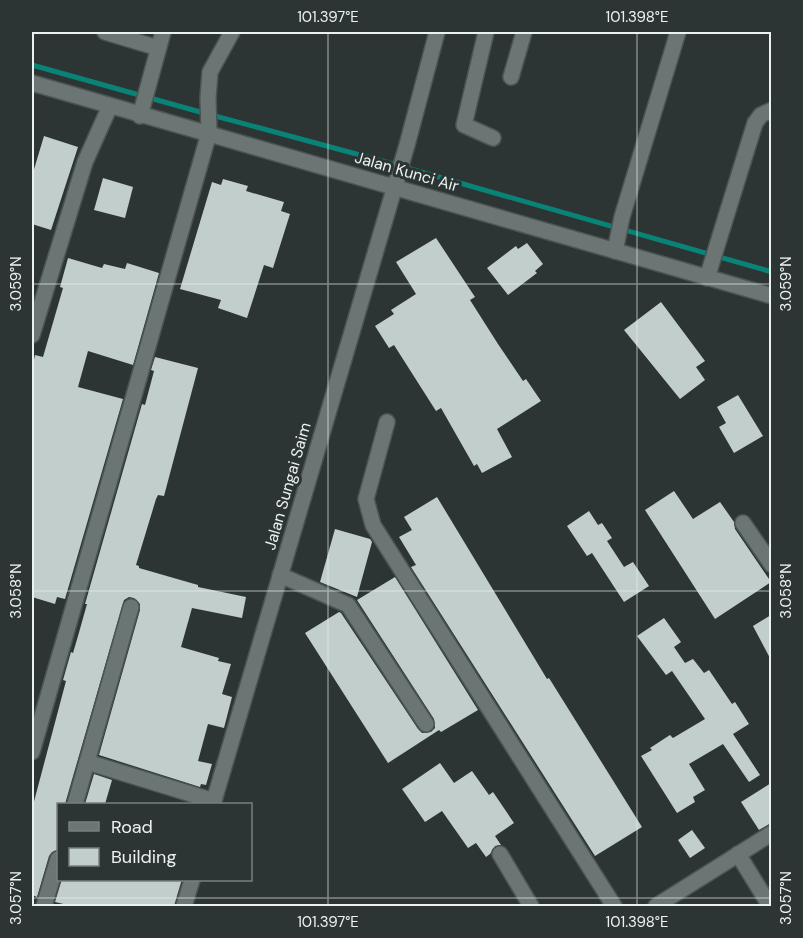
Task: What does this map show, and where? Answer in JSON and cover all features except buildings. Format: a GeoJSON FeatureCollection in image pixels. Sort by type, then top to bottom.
{"type":"FeatureCollection","features":[{"type":"Feature","properties":{"kind":"street"},"geometry":{"type":"LineString","coordinates":[[105,32],[158,48]]}},
{"type":"Feature","properties":{"kind":"street"},"geometry":{"type":"LineString","coordinates":[[142,109],[163,32]]}},
{"type":"Feature","properties":{"kind":"street"},"geometry":{"type":"LineString","coordinates":[[32,752],[208,127],[210,72],[232,32]]}},
{"type":"Feature","properties":{"kind":"street","name":"Jalan Sungai Saim"},"geometry":{"type":"LineString","coordinates":[[214,803],[407,145],[437,32]]}},
{"type":"Feature","properties":{"kind":"street"},"geometry":{"type":"LineString","coordinates":[[486,32],[464,125],[493,138]]}},
{"type":"Feature","properties":{"kind":"street"},"geometry":{"type":"LineString","coordinates":[[511,77],[525,32]]}},
{"type":"Feature","properties":{"kind":"street"},"geometry":{"type":"LineString","coordinates":[[616,244],[621,220],[678,32]]}},
{"type":"Feature","properties":{"kind":"street","name":"Jalan Kunci Air"},"geometry":{"type":"LineString","coordinates":[[32,83],[110,106],[142,109],[208,127],[616,244],[712,263],[771,296]]}},
{"type":"Feature","properties":{"kind":"street"},"geometry":{"type":"LineString","coordinates":[[32,335],[85,162],[110,106]]}},
{"type":"Feature","properties":{"kind":"street"},"geometry":{"type":"LineString","coordinates":[[712,263],[755,123],[760,115],[771,110]]}},
{"type":"Feature","properties":{"kind":"street"},"geometry":{"type":"LineString","coordinates":[[387,422],[366,499],[373,525],[614,906]]}},
{"type":"Feature","properties":{"kind":"street"},"geometry":{"type":"LineString","coordinates":[[743,523],[771,565]]}},
{"type":"Feature","properties":{"kind":"street"},"geometry":{"type":"LineString","coordinates":[[280,575],[348,605],[426,724]]}},
{"type":"Feature","properties":{"kind":"street"},"geometry":{"type":"LineString","coordinates":[[75,803],[131,607]]}},
{"type":"Feature","properties":{"kind":"street"},"geometry":{"type":"LineString","coordinates":[[87,762],[214,803]]}},
{"type":"Feature","properties":{"kind":"street"},"geometry":{"type":"LineString","coordinates":[[656,906],[771,833]]}},
{"type":"Feature","properties":{"kind":"street"},"geometry":{"type":"LineString","coordinates":[[500,854],[531,906]]}},
{"type":"Feature","properties":{"kind":"street"},"geometry":{"type":"LineString","coordinates":[[738,854],[770,906]]}},
{"type":"Feature","properties":{"kind":"street"},"geometry":{"type":"LineString","coordinates":[[44,906],[57,862]]}},
{"type":"Feature","properties":{"kind":"street"},"geometry":{"type":"LineString","coordinates":[[184,906],[191,881]]}},
{"type":"Feature","properties":{"kind":"waterway"},"geometry":{"type":"LineString","coordinates":[[32,65],[386,162],[772,272]]}}]}
